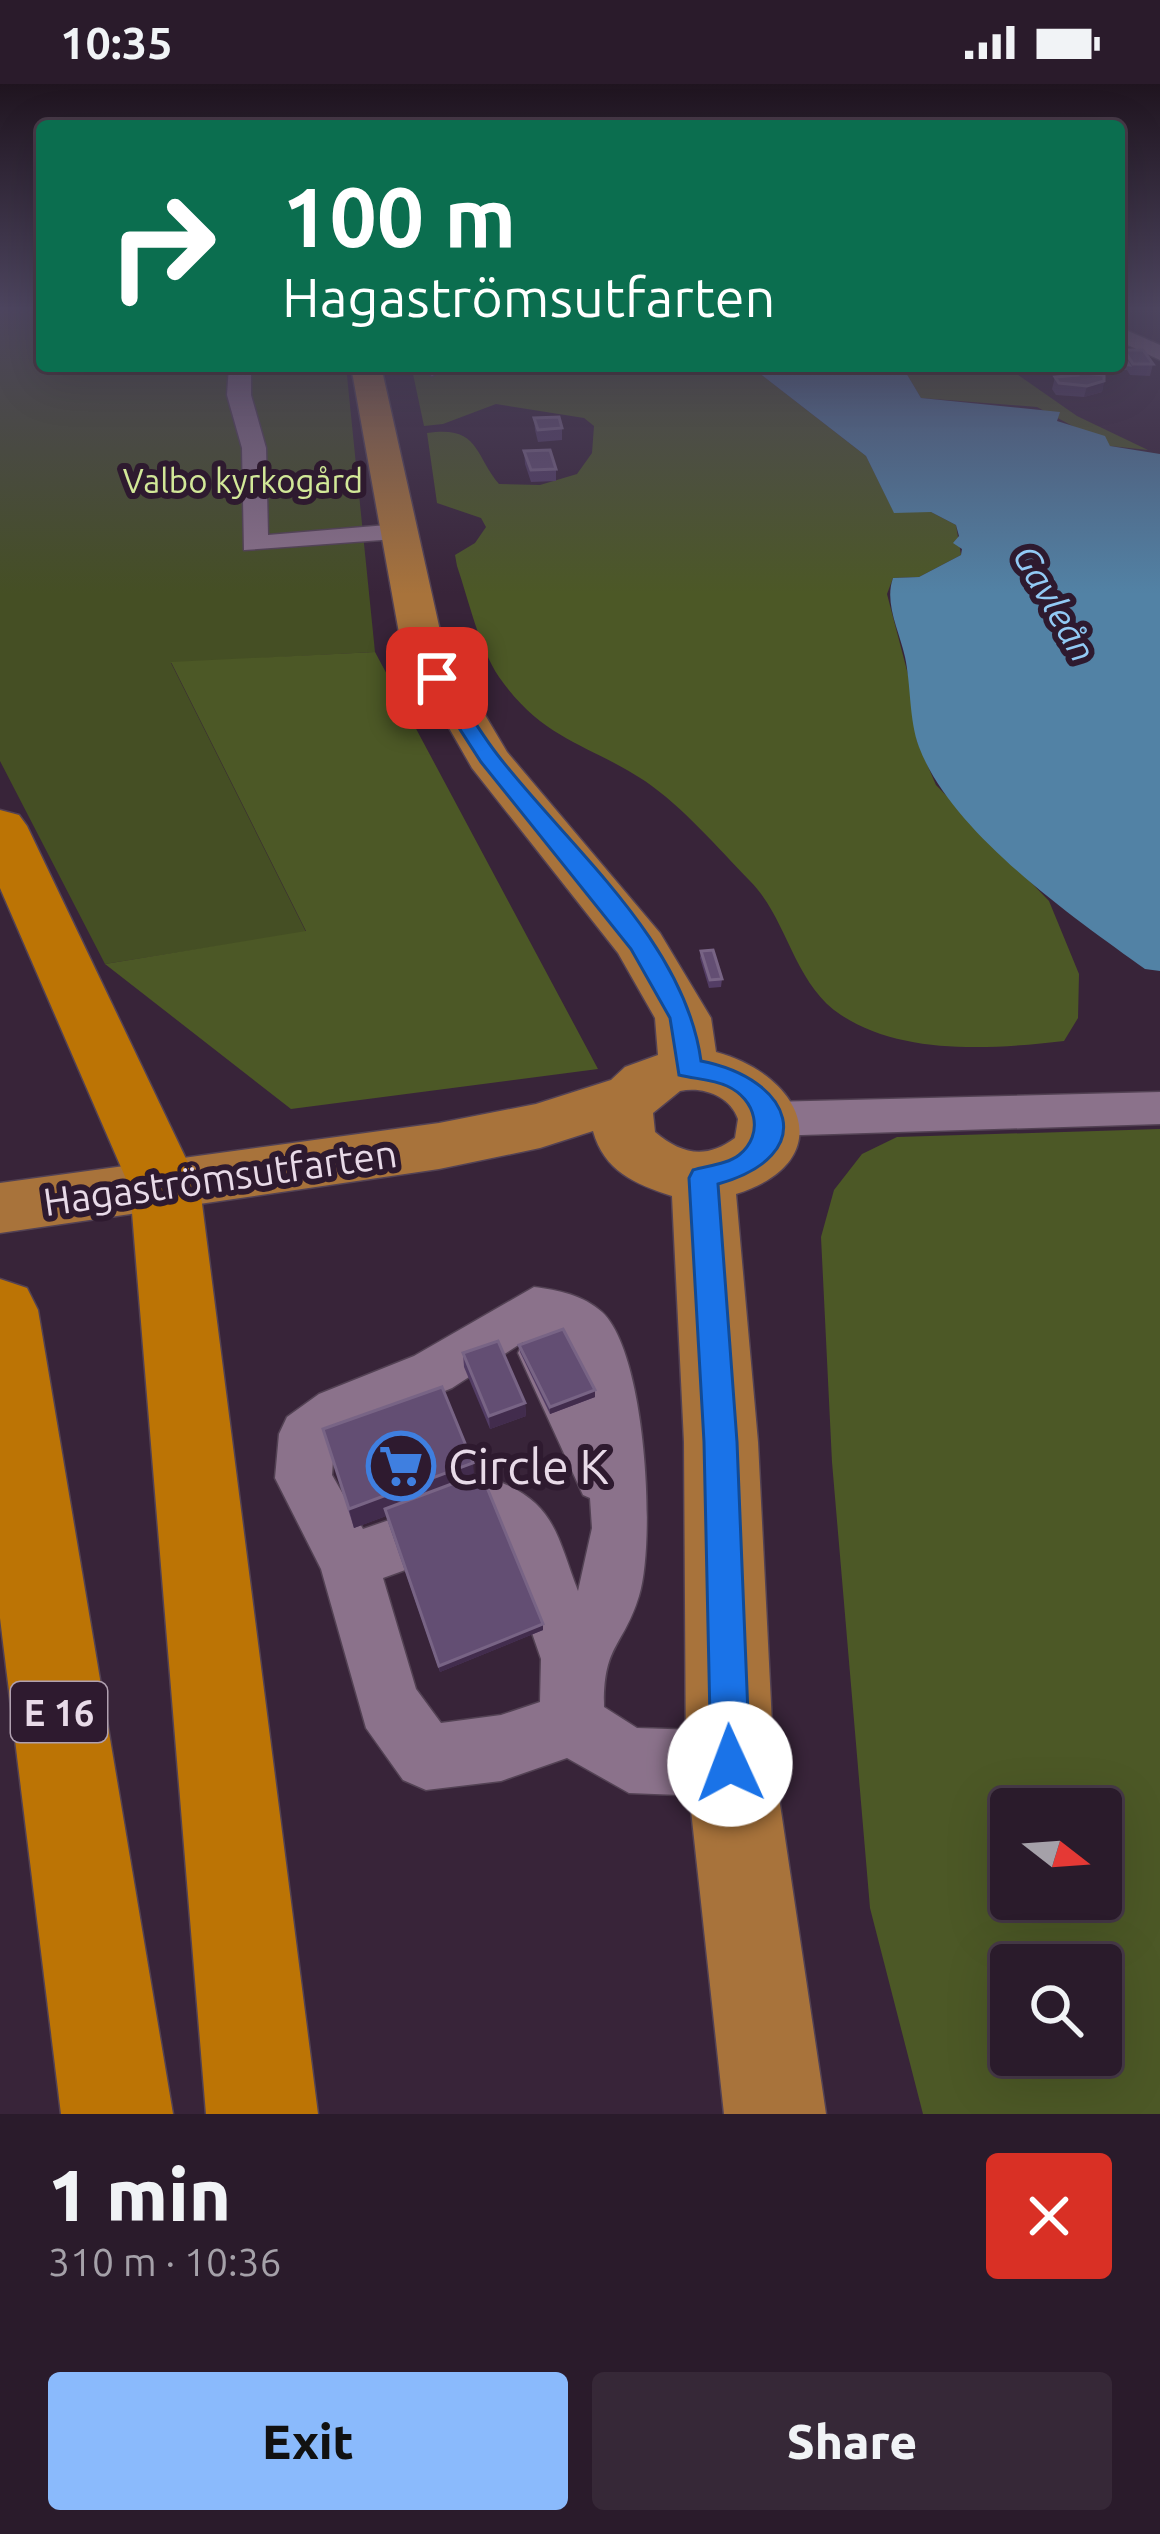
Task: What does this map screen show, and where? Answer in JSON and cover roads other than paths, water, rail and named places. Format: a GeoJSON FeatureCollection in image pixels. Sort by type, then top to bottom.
{"type":"FeatureCollection","features":[{"type":"Feature","properties":{"kind":"highway"},"geometry":{"type":"LineString","coordinates":[[0,826],[165,1187],[262,2114]]}},
{"type":"Feature","properties":{"kind":"highway","name":"E 16"},"geometry":{"type":"LineString","coordinates":[[0,1310],[117,2114]]}},
{"type":"Feature","properties":{"kind":"main road"},"geometry":{"type":"LineString","coordinates":[[374,404],[422,644],[437,678],[488,758],[641,945],[682,1018],[689,1068],[733,1077],[750,1088],[770,1119],[770,1136],[747,1165],[672,1168],[621,1128],[629,1096]]}},
{"type":"Feature","properties":{"kind":"main road","name":"Hagaströmsutfarten"},"geometry":{"type":"LineString","coordinates":[[25,1205],[439,1146],[540,1126],[629,1096],[645,1080],[689,1068]]}},
{"type":"Feature","properties":{"kind":"main road","name":"Hagaströmsutfarten"},"geometry":{"type":"LineString","coordinates":[[439,1146],[528,1146],[672,1168]]}},
{"type":"Feature","properties":{"kind":"main road"},"geometry":{"type":"LineString","coordinates":[[672,1168],[721,1442],[730,1764],[775,2114]]}},
{"type":"Feature","properties":{"kind":"street"},"geometry":{"type":"LineString","coordinates":[[241,404],[254,448],[254,544],[399,532]]}},
{"type":"Feature","properties":{"kind":"street"},"geometry":{"type":"LineString","coordinates":[[770,1119],[1160,1108]]}},
{"type":"Feature","properties":{"kind":"street"},"geometry":{"type":"LineString","coordinates":[[572,1660],[609,1595],[620,1528],[590,1441],[534,1335],[511,1326],[478,1340],[433,1372],[338,1412],[307,1434],[303,1478],[349,1562],[389,1705],[426,1757],[501,1748],[572,1724]]}},
{"type":"Feature","properties":{"kind":"street"},"geometry":{"type":"LineString","coordinates":[[349,1562],[500,1509],[524,1526],[572,1660],[572,1724]]}},
{"type":"Feature","properties":{"kind":"street"},"geometry":{"type":"LineString","coordinates":[[572,1724],[629,1760],[730,1764]]}},
{"type":"Feature","properties":{"kind":"water","name":"Gavleån"},"geometry":{"type":"Polygon","coordinates":[[[799,404],[978,404],[1060,412],[1057,421],[1105,436],[1110,446],[1160,454],[1160,971],[1145,969],[1017,870],[985,841],[935,779],[913,725],[891,587],[893,578],[919,577],[961,555],[962,549],[953,543],[959,536],[956,525],[931,512],[894,513],[866,456],[799,404]]]}},
{"type":"Feature","properties":{"kind":"place","name":"Circle K"},"geometry":{"type":"Point","coordinates":[401,1466]}},
{"type":"Feature","properties":{"kind":"park label","name":"Valbo kyrkogård"},"geometry":{"type":"Point","coordinates":[243,480]}}]}
